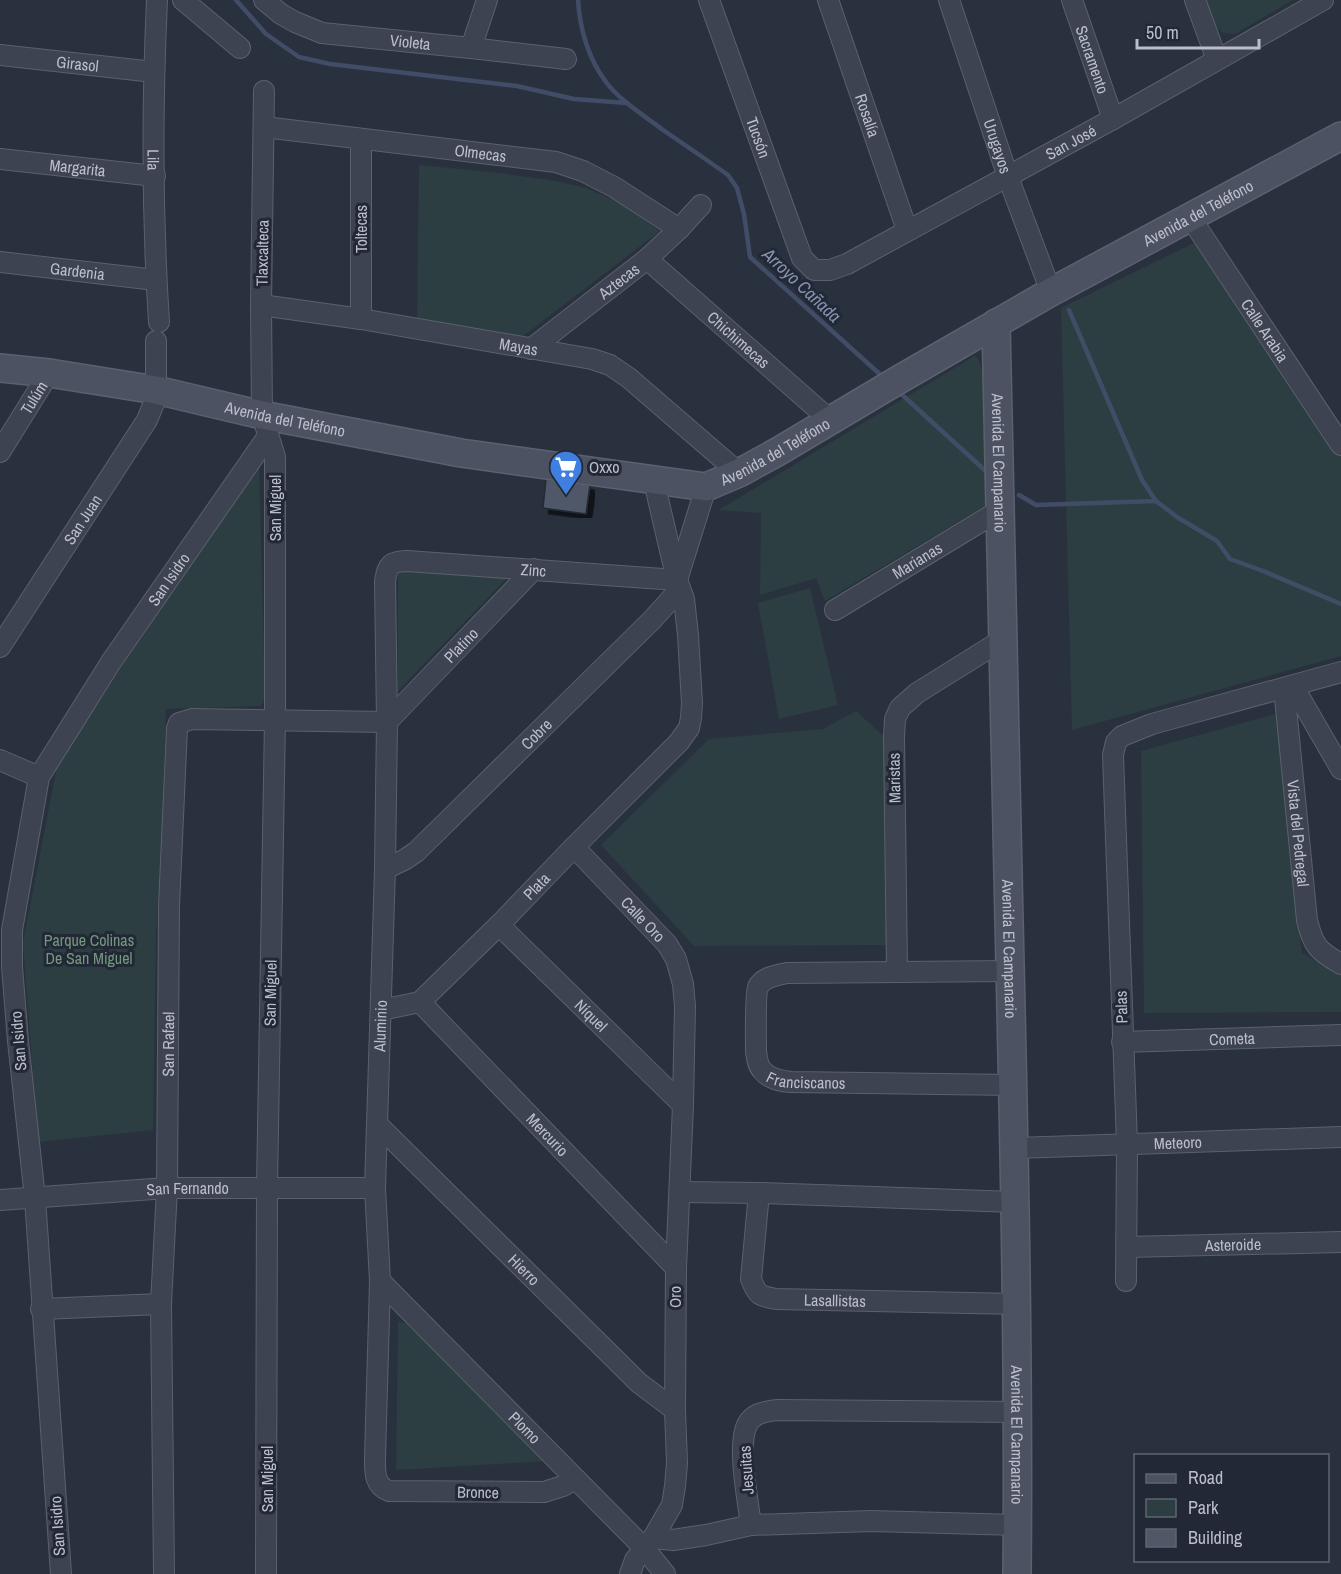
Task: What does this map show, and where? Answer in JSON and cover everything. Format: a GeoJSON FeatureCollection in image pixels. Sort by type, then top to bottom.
{"type":"FeatureCollection","features":[{"type":"Feature","properties":{"kind":"street","name":"Lila"},"geometry":{"type":"LineString","coordinates":[[156,390],[158,332],[154,72],[157,0]]}},
{"type":"Feature","properties":{"kind":"street"},"geometry":{"type":"LineString","coordinates":[[183,0],[240,48]]}},
{"type":"Feature","properties":{"kind":"street","name":"Violeta"},"geometry":{"type":"LineString","coordinates":[[264,0],[280,14],[322,33],[566,59]]}},
{"type":"Feature","properties":{"kind":"street"},"geometry":{"type":"LineString","coordinates":[[471,48],[487,0]]}},
{"type":"Feature","properties":{"kind":"street","name":"Tucsón"},"geometry":{"type":"LineString","coordinates":[[709,0],[795,242],[802,258],[814,270]]}},
{"type":"Feature","properties":{"kind":"street","name":"Rosalía"},"geometry":{"type":"LineString","coordinates":[[828,0],[908,230]]}},
{"type":"Feature","properties":{"kind":"street","name":"Urugayos"},"geometry":{"type":"LineString","coordinates":[[949,0],[1008,177],[1051,292]]}},
{"type":"Feature","properties":{"kind":"street","name":"Sacramento"},"geometry":{"type":"LineString","coordinates":[[1072,0],[1113,119]]}},
{"type":"Feature","properties":{"kind":"street"},"geometry":{"type":"LineString","coordinates":[[1195,0],[1217,60]]}},
{"type":"Feature","properties":{"kind":"street","name":"San José"},"geometry":{"type":"LineString","coordinates":[[814,270],[830,270],[847,264],[1113,119],[1323,0]]}},
{"type":"Feature","properties":{"kind":"street","name":"Girasol"},"geometry":{"type":"LineString","coordinates":[[0,55],[154,72]]}},
{"type":"Feature","properties":{"kind":"street","name":"Tlaxcalteca"},"geometry":{"type":"LineString","coordinates":[[264,91],[261,305],[265,425]]}},
{"type":"Feature","properties":{"kind":"street","name":"Olmecas"},"geometry":{"type":"LineString","coordinates":[[264,127],[556,162],[583,171],[615,187],[679,229]]}},
{"type":"Feature","properties":{"kind":"street","name":"Avenida del Teléfono"},"geometry":{"type":"LineString","coordinates":[[0,368],[50,373],[156,390],[265,425],[706,487],[739,473],[1051,292],[1341,136]]}},
{"type":"Feature","properties":{"kind":"street","name":"Toltecas"},"geometry":{"type":"LineString","coordinates":[[361,139],[361,318]]}},
{"type":"Feature","properties":{"kind":"street","name":"Margarita"},"geometry":{"type":"LineString","coordinates":[[0,159],[155,176]]}},
{"type":"Feature","properties":{"kind":"street","name":"Aztecas"},"geometry":{"type":"LineString","coordinates":[[531,349],[647,259],[701,205]]}},
{"type":"Feature","properties":{"kind":"street","name":"Calle Arabia"},"geometry":{"type":"LineString","coordinates":[[1190,218],[1341,445]]}},
{"type":"Feature","properties":{"kind":"street","name":"Chichimecas"},"geometry":{"type":"LineString","coordinates":[[647,259],[831,420]]}},
{"type":"Feature","properties":{"kind":"street","name":"Gardenia"},"geometry":{"type":"LineString","coordinates":[[0,262],[156,280]]}},
{"type":"Feature","properties":{"kind":"street","name":"Mayas"},"geometry":{"type":"LineString","coordinates":[[261,305],[361,318],[592,359],[610,365],[629,378],[739,473]]}},
{"type":"Feature","properties":{"kind":"street","name":"Avenida El Campanario"},"geometry":{"type":"LineString","coordinates":[[996,323],[1014,1085],[1018,1413],[1017,1574]]}},
{"type":"Feature","properties":{"kind":"street","name":"Tulúm"},"geometry":{"type":"LineString","coordinates":[[0,452],[50,373]]}},
{"type":"Feature","properties":{"kind":"street","name":"San Juan"},"geometry":{"type":"LineString","coordinates":[[0,647],[147,420],[154,403],[156,390]]}},
{"type":"Feature","properties":{"kind":"street","name":"San Miguel"},"geometry":{"type":"LineString","coordinates":[[265,425],[275,457],[275,720],[267,1187],[266,1574]]}},
{"type":"Feature","properties":{"kind":"street","name":"San Isidro"},"geometry":{"type":"LineString","coordinates":[[61,1574],[34,1198],[12,967],[12,930],[39,777],[265,425]]}},
{"type":"Feature","properties":{"kind":"street","name":"Cobre"},"geometry":{"type":"LineString","coordinates":[[654,479],[684,599],[688,635],[692,702],[689,728],[679,742]]}},
{"type":"Feature","properties":{"kind":"street","name":"Cobre"},"geometry":{"type":"LineString","coordinates":[[385,869],[416,852],[652,620],[679,584],[706,487]]}},
{"type":"Feature","properties":{"kind":"street","name":"Marianas"},"geometry":{"type":"LineString","coordinates":[[835,610],[1000,510]]}},
{"type":"Feature","properties":{"kind":"street","name":"Zinc"},"geometry":{"type":"LineString","coordinates":[[390,565],[407,561],[534,569],[679,584]]}},
{"type":"Feature","properties":{"kind":"street","name":"Aluminio"},"geometry":{"type":"LineString","coordinates":[[380,1487],[376,1476],[375,1458],[380,1281],[375,1188],[385,869],[387,722],[385,581],[387,568],[390,565]]}},
{"type":"Feature","properties":{"kind":"street","name":"Platino"},"geometry":{"type":"LineString","coordinates":[[387,722],[534,569]]}},
{"type":"Feature","properties":{"kind":"street","name":"Maristas"},"geometry":{"type":"LineString","coordinates":[[897,971],[895,719],[900,708],[917,693],[1002,640]]}},
{"type":"Feature","properties":{"kind":"street"},"geometry":{"type":"LineString","coordinates":[[1341,672],[1288,687],[1341,769]]}},
{"type":"Feature","properties":{"kind":"street","name":"Palas"},"geometry":{"type":"LineString","coordinates":[[1126,1281],[1127,1144],[1113,754],[1116,742],[1122,736],[1152,724],[1288,687]]}},
{"type":"Feature","properties":{"kind":"street","name":"Vista del Pedregal"},"geometry":{"type":"LineString","coordinates":[[1288,687],[1307,920],[1316,947],[1341,964]]}},
{"type":"Feature","properties":{"kind":"street","name":"San Rafael"},"geometry":{"type":"LineString","coordinates":[[164,1574],[161,1304],[167,1188],[169,906],[177,728],[179,723],[192,719],[387,722]]}},
{"type":"Feature","properties":{"kind":"street","name":"Plata"},"geometry":{"type":"LineString","coordinates":[[420,1002],[679,742]]}},
{"type":"Feature","properties":{"kind":"street"},"geometry":{"type":"LineString","coordinates":[[0,760],[39,777]]}},
{"type":"Feature","properties":{"kind":"street","name":"Calle Oro"},"geometry":{"type":"LineString","coordinates":[[574,847],[667,944],[676,959],[683,984],[685,1006]]}},
{"type":"Feature","properties":{"kind":"street","name":"Níquel"},"geometry":{"type":"LineString","coordinates":[[499,925],[683,1105]]}},
{"type":"Feature","properties":{"kind":"street","name":"Franciscanos"},"geometry":{"type":"LineString","coordinates":[[1010,971],[897,971],[776,975],[764,980],[758,987],[756,1054],[760,1068],[766,1074],[777,1080],[791,1082],[1014,1085]]}},
{"type":"Feature","properties":{"kind":"street"},"geometry":{"type":"LineString","coordinates":[[381,1010],[420,1002]]}},
{"type":"Feature","properties":{"kind":"street","name":"Mercurio"},"geometry":{"type":"LineString","coordinates":[[420,1002],[676,1268]]}},
{"type":"Feature","properties":{"kind":"street","name":"Oro"},"geometry":{"type":"LineString","coordinates":[[630,1574],[635,1560],[649,1543],[672,1505],[675,1486],[677,1463],[676,1268],[685,1006]]}},
{"type":"Feature","properties":{"kind":"street","name":"Cometa"},"geometry":{"type":"LineString","coordinates":[[1122,1042],[1341,1035]]}},
{"type":"Feature","properties":{"kind":"street","name":"Hierro"},"geometry":{"type":"LineString","coordinates":[[377,1124],[639,1383],[675,1410]]}},
{"type":"Feature","properties":{"kind":"street","name":"Meteoro"},"geometry":{"type":"LineString","coordinates":[[1014,1148],[1341,1137]]}},
{"type":"Feature","properties":{"kind":"street","name":"San Fernando"},"geometry":{"type":"LineString","coordinates":[[0,1200],[167,1188],[375,1188]]}},
{"type":"Feature","properties":{"kind":"street"},"geometry":{"type":"LineString","coordinates":[[680,1192],[1014,1202]]}},
{"type":"Feature","properties":{"kind":"street","name":"Lasallistas"},"geometry":{"type":"LineString","coordinates":[[759,1193],[751,1279],[755,1290],[762,1296],[776,1299],[1017,1304]]}},
{"type":"Feature","properties":{"kind":"street","name":"Asteroide"},"geometry":{"type":"LineString","coordinates":[[1127,1247],[1341,1242]]}},
{"type":"Feature","properties":{"kind":"street","name":"Plomo"},"geometry":{"type":"LineString","coordinates":[[380,1281],[575,1479],[649,1543],[665,1574]]}},
{"type":"Feature","properties":{"kind":"street"},"geometry":{"type":"LineString","coordinates":[[41,1309],[161,1304]]}},
{"type":"Feature","properties":{"kind":"street","name":"Jesuitas"},"geometry":{"type":"LineString","coordinates":[[751,1525],[743,1452],[747,1424],[756,1415],[776,1410],[1018,1413]]}},
{"type":"Feature","properties":{"kind":"street","name":"Bronce"},"geometry":{"type":"LineString","coordinates":[[380,1487],[389,1491],[544,1492],[563,1486],[575,1479]]}},
{"type":"Feature","properties":{"kind":"street"},"geometry":{"type":"LineString","coordinates":[[649,1543],[706,1535],[751,1525],[871,1521],[1018,1525]]}},
{"type":"Feature","properties":{"kind":"green space"},"geometry":{"type":"Polygon","coordinates":[[[1203,0],[1293,0],[1235,34],[1223,33],[1213,24],[1203,0]]]}},
{"type":"Feature","properties":{"kind":"green space"},"geometry":{"type":"Polygon","coordinates":[[[419,165],[500,173],[586,188],[622,204],[660,231],[522,337],[417,320],[419,165]]]}},
{"type":"Feature","properties":{"kind":"green space"},"geometry":{"type":"Polygon","coordinates":[[[1196,242],[1341,452],[1341,656],[1072,730],[1061,308],[1196,242]]]}},
{"type":"Feature","properties":{"kind":"green space"},"geometry":{"type":"Polygon","coordinates":[[[976,355],[993,394],[993,501],[825,601],[816,578],[760,595],[761,513],[719,510],[976,355]]]}},
{"type":"Feature","properties":{"kind":"green space","name":"Parque Colinas De San Miguel"},"geometry":{"type":"Polygon","coordinates":[[[259,462],[265,697],[261,706],[166,709],[156,932],[153,1130],[38,1142],[23,943],[57,766],[259,462]]]}},
{"type":"Feature","properties":{"kind":"green space"},"geometry":{"type":"Polygon","coordinates":[[[398,571],[507,578],[398,691],[398,571]]]}},
{"type":"Feature","properties":{"kind":"green space"},"geometry":{"type":"Polygon","coordinates":[[[810,588],[838,705],[779,719],[758,603],[810,588]]]}},
{"type":"Feature","properties":{"kind":"green space"},"geometry":{"type":"Polygon","coordinates":[[[856,711],[888,740],[889,945],[694,946],[601,845],[709,739],[823,729],[856,711]]]}},
{"type":"Feature","properties":{"kind":"green space"},"geometry":{"type":"Polygon","coordinates":[[[1276,714],[1302,953],[1341,975],[1341,1012],[1144,1013],[1141,751],[1276,714]]]}},
{"type":"Feature","properties":{"kind":"green space"},"geometry":{"type":"Polygon","coordinates":[[[398,1321],[407,1324],[546,1461],[396,1470],[398,1321]]]}},
{"type":"Feature","properties":{"kind":"building","name":"Oxxo"},"geometry":{"type":"Polygon","coordinates":[[[546,479],[590,485],[586,514],[543,508],[546,479]]]}},
{"type":"Feature","properties":{"kind":"waterway"},"geometry":{"type":"LineString","coordinates":[[236,0],[266,34],[299,57],[330,64],[517,86],[574,99],[627,103]]}},
{"type":"Feature","properties":{"kind":"waterway","name":"Arroyo Cañada"},"geometry":{"type":"LineString","coordinates":[[578,0],[586,43],[594,63],[606,82],[633,108],[728,175],[737,188],[744,214],[750,257],[883,377]]}},
{"type":"Feature","properties":{"kind":"waterway","name":"Arroyo Cañada"},"geometry":{"type":"LineString","coordinates":[[1069,310],[1142,480],[1156,501],[1177,517],[1217,541],[1230,559],[1341,604]]}},
{"type":"Feature","properties":{"kind":"waterway","name":"Arroyo Cañada"},"geometry":{"type":"LineString","coordinates":[[898,391],[989,474]]}},
{"type":"Feature","properties":{"kind":"waterway","name":"Arroyo Cañada"},"geometry":{"type":"LineString","coordinates":[[1019,495],[1036,505],[1156,501]]}},
{"type":"Feature","properties":{"kind":"place","name":"Oxxo"},"geometry":{"type":"Point","coordinates":[566,496]}}]}
